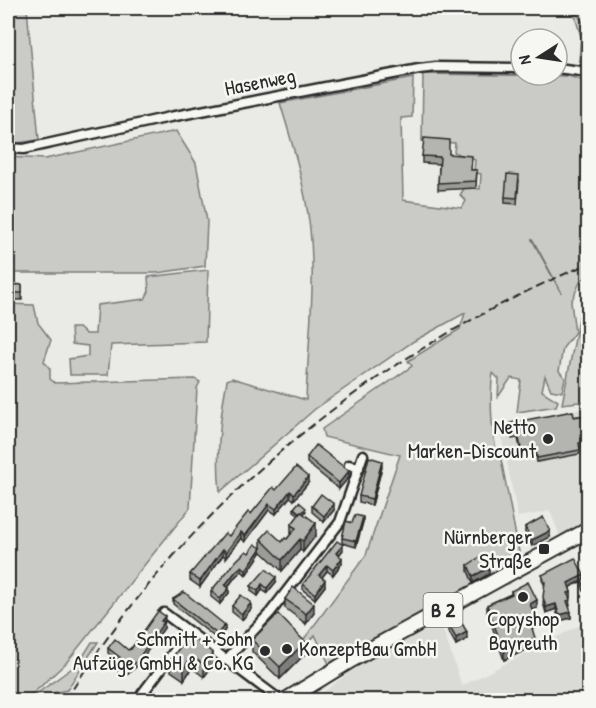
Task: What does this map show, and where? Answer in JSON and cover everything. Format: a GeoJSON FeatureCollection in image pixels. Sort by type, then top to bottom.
{"type":"FeatureCollection","features":[{"type":"Feature","properties":{"kind":"main road","name":"B 2"},"geometry":{"type":"LineString","coordinates":[[286,700],[351,660],[588,530]]}},
{"type":"Feature","properties":{"kind":"street","name":"Hasenweg"},"geometry":{"type":"LineString","coordinates":[[8,148],[24,149],[170,117],[419,69],[509,68]]}},
{"type":"Feature","properties":{"kind":"street"},"geometry":{"type":"LineString","coordinates":[[569,70],[588,72]]}},
{"type":"Feature","properties":{"kind":"street"},"geometry":{"type":"LineString","coordinates":[[226,660],[270,613],[340,522],[363,455]]}},
{"type":"Feature","properties":{"kind":"street"},"geometry":{"type":"LineString","coordinates":[[349,465],[359,468]]}},
{"type":"Feature","properties":{"kind":"street"},"geometry":{"type":"LineString","coordinates":[[164,613],[280,700]]}},
{"type":"Feature","properties":{"kind":"street"},"geometry":{"type":"LineString","coordinates":[[142,694],[189,632]]}},
{"type":"Feature","properties":{"kind":"shaded area"},"geometry":{"type":"Polygon","coordinates":[[[8,8],[27,8],[39,140],[17,143],[8,140],[8,8]]]}},
{"type":"Feature","properties":{"kind":"shaded area"},"geometry":{"type":"Polygon","coordinates":[[[573,9],[588,29],[588,64],[579,61],[581,37],[573,9]]]}},
{"type":"Feature","properties":{"kind":"shaded area"},"geometry":{"type":"Polygon","coordinates":[[[423,74],[509,75],[509,87],[569,87],[569,76],[588,82],[588,277],[581,280],[571,302],[575,332],[563,348],[559,371],[565,378],[562,392],[551,390],[545,376],[542,391],[558,401],[556,406],[517,412],[521,380],[511,378],[498,397],[499,379],[493,373],[491,405],[493,431],[497,452],[501,459],[521,562],[404,623],[331,668],[315,635],[307,645],[304,639],[366,555],[400,455],[324,437],[322,429],[412,366],[408,361],[460,329],[465,313],[414,341],[315,409],[220,492],[219,450],[227,380],[232,378],[306,400],[312,250],[302,181],[280,103],[413,78],[412,117],[401,118],[403,200],[462,208],[466,201],[460,195],[465,187],[480,189],[481,174],[474,172],[475,160],[454,152],[455,143],[422,141],[423,74]]]}},
{"type":"Feature","properties":{"kind":"shaded area"},"geometry":{"type":"Polygon","coordinates":[[[176,131],[196,163],[207,221],[205,266],[157,273],[8,273],[8,157],[45,159],[176,131]]]}},
{"type":"Feature","properties":{"kind":"shaded area"},"geometry":{"type":"Polygon","coordinates":[[[208,270],[206,342],[111,345],[108,375],[70,375],[69,359],[88,356],[88,346],[72,344],[71,328],[79,328],[86,334],[95,334],[97,305],[145,299],[149,291],[148,277],[208,270]]]}},
{"type":"Feature","properties":{"kind":"shaded area"},"geometry":{"type":"Polygon","coordinates":[[[588,282],[587,401],[562,404],[586,283],[588,282]]]}},
{"type":"Feature","properties":{"kind":"shaded area"},"geometry":{"type":"Polygon","coordinates":[[[8,304],[34,305],[38,323],[51,340],[44,361],[50,369],[50,379],[55,383],[195,379],[200,382],[197,388],[190,508],[66,663],[26,700],[8,700],[8,304]]]}},
{"type":"Feature","properties":{"kind":"shaded area"},"geometry":{"type":"Polygon","coordinates":[[[588,408],[588,527],[562,541],[550,511],[518,517],[501,433],[516,420],[588,408]]]}},
{"type":"Feature","properties":{"kind":"shaded area"},"geometry":{"type":"Polygon","coordinates":[[[440,621],[462,686],[588,621],[588,700],[313,700],[355,668],[440,621]]]}},
{"type":"Feature","properties":{"kind":"shaded area"},"geometry":{"type":"Polygon","coordinates":[[[92,642],[98,642],[67,690],[53,693],[46,700],[28,700],[79,663],[92,642]]]}},
{"type":"Feature","properties":{"kind":"building"},"geometry":{"type":"Polygon","coordinates":[[[424,138],[449,140],[449,154],[472,156],[471,170],[477,170],[476,181],[438,183],[440,157],[422,156],[424,138]]]}},
{"type":"Feature","properties":{"kind":"building"},"geometry":{"type":"Polygon","coordinates":[[[507,174],[519,175],[517,198],[505,197],[507,174]]]}},
{"type":"Feature","properties":{"kind":"building"},"geometry":{"type":"Polygon","coordinates":[[[11,284],[22,285],[22,293],[11,293],[11,284]]]}},
{"type":"Feature","properties":{"kind":"building","name":"Netto Marken-Discount"},"geometry":{"type":"Polygon","coordinates":[[[573,411],[574,417],[588,415],[588,441],[579,443],[580,450],[537,458],[536,451],[522,454],[518,433],[512,435],[510,423],[573,411]]]}},
{"type":"Feature","properties":{"kind":"building"},"geometry":{"type":"Polygon","coordinates":[[[316,445],[349,471],[339,483],[307,457],[316,445]]]}},
{"type":"Feature","properties":{"kind":"building"},"geometry":{"type":"Polygon","coordinates":[[[369,457],[382,461],[372,499],[359,496],[369,457]]]}},
{"type":"Feature","properties":{"kind":"building"},"geometry":{"type":"Polygon","coordinates":[[[296,467],[308,477],[294,494],[290,491],[276,509],[269,504],[245,536],[241,532],[226,552],[223,549],[200,581],[190,574],[225,533],[229,536],[248,512],[251,514],[273,487],[276,490],[296,467]]]}},
{"type":"Feature","properties":{"kind":"building"},"geometry":{"type":"Polygon","coordinates":[[[321,494],[334,504],[324,516],[312,506],[321,494]]]}},
{"type":"Feature","properties":{"kind":"building"},"geometry":{"type":"Polygon","coordinates":[[[299,502],[306,508],[302,513],[294,508],[299,502]]]}},
{"type":"Feature","properties":{"kind":"building"},"geometry":{"type":"Polygon","coordinates":[[[301,512],[316,523],[303,541],[300,539],[282,560],[261,539],[269,530],[282,542],[285,538],[287,539],[296,528],[291,525],[301,512]]]}},
{"type":"Feature","properties":{"kind":"building"},"geometry":{"type":"Polygon","coordinates":[[[355,515],[363,517],[356,541],[342,538],[346,521],[352,523],[355,515]]]}},
{"type":"Feature","properties":{"kind":"building"},"geometry":{"type":"Polygon","coordinates":[[[543,517],[550,531],[532,540],[525,527],[543,517]]]}},
{"type":"Feature","properties":{"kind":"building"},"geometry":{"type":"Polygon","coordinates":[[[337,541],[343,545],[336,553],[342,558],[333,570],[327,565],[319,575],[325,580],[315,594],[303,584],[337,541]]]}},
{"type":"Feature","properties":{"kind":"building"},"geometry":{"type":"Polygon","coordinates":[[[255,544],[261,548],[246,570],[242,566],[236,571],[225,585],[229,588],[220,599],[211,591],[236,561],[246,551],[249,553],[255,544]]]}},
{"type":"Feature","properties":{"kind":"building"},"geometry":{"type":"Polygon","coordinates":[[[483,555],[489,568],[473,576],[468,565],[483,555]]]}},
{"type":"Feature","properties":{"kind":"building"},"geometry":{"type":"Polygon","coordinates":[[[575,558],[584,575],[568,583],[571,592],[568,593],[570,600],[567,601],[571,612],[559,615],[556,604],[546,607],[543,597],[545,582],[542,575],[575,558]]]}},
{"type":"Feature","properties":{"kind":"building"},"geometry":{"type":"Polygon","coordinates":[[[266,569],[276,577],[267,588],[262,584],[258,591],[251,586],[266,569]]]}},
{"type":"Feature","properties":{"kind":"building"},"geometry":{"type":"Polygon","coordinates":[[[588,577],[588,589],[586,590],[582,580],[588,577]]]}},
{"type":"Feature","properties":{"kind":"building"},"geometry":{"type":"Polygon","coordinates":[[[528,582],[537,600],[530,604],[536,619],[530,622],[535,638],[504,652],[487,605],[512,594],[511,591],[528,582]]]}},
{"type":"Feature","properties":{"kind":"building"},"geometry":{"type":"Polygon","coordinates":[[[293,587],[314,604],[306,614],[285,599],[293,587]]]}},
{"type":"Feature","properties":{"kind":"building"},"geometry":{"type":"Polygon","coordinates":[[[184,592],[225,625],[217,634],[173,599],[184,592]]]}},
{"type":"Feature","properties":{"kind":"building"},"geometry":{"type":"Polygon","coordinates":[[[241,595],[251,603],[242,614],[232,606],[241,595]]]}},
{"type":"Feature","properties":{"kind":"building"},"geometry":{"type":"Polygon","coordinates":[[[158,611],[165,616],[161,621],[164,622],[136,662],[123,671],[118,667],[122,659],[108,648],[115,639],[128,650],[131,649],[158,611]]]}},
{"type":"Feature","properties":{"kind":"building"},"geometry":{"type":"Polygon","coordinates":[[[278,614],[305,642],[280,667],[252,640],[278,614]]]}},
{"type":"Feature","properties":{"kind":"building"},"geometry":{"type":"Polygon","coordinates":[[[460,620],[467,632],[456,638],[449,626],[460,620]]]}},
{"type":"Feature","properties":{"kind":"building"},"geometry":{"type":"Polygon","coordinates":[[[189,635],[213,653],[204,665],[192,656],[184,668],[171,659],[189,635]]]}},
{"type":"Feature","properties":{"kind":"waterway"},"geometry":{"type":"LineString","coordinates":[[532,239],[561,292]]}},
{"type":"Feature","properties":{"kind":"railway"},"geometry":{"type":"LineString","coordinates":[[66,700],[114,628],[169,561],[228,499],[293,441],[362,389],[434,342],[510,300],[588,264]]}},
{"type":"Feature","properties":{"kind":"place","name":"Netto Marken-Discount"},"geometry":{"type":"Point","coordinates":[548,439]}},
{"type":"Feature","properties":{"kind":"place","name":"Nürnberger Straße"},"geometry":{"type":"Point","coordinates":[544,549]}},
{"type":"Feature","properties":{"kind":"place","name":"Copyshop Bayreuth"},"geometry":{"type":"Point","coordinates":[523,597]}},
{"type":"Feature","properties":{"kind":"place","name":"KonzeptBau GmbH"},"geometry":{"type":"Point","coordinates":[287,649]}},
{"type":"Feature","properties":{"kind":"place","name":"Schmitt + Sohn Aufzüge GmbH & Co. KG"},"geometry":{"type":"Point","coordinates":[265,651]}}]}
